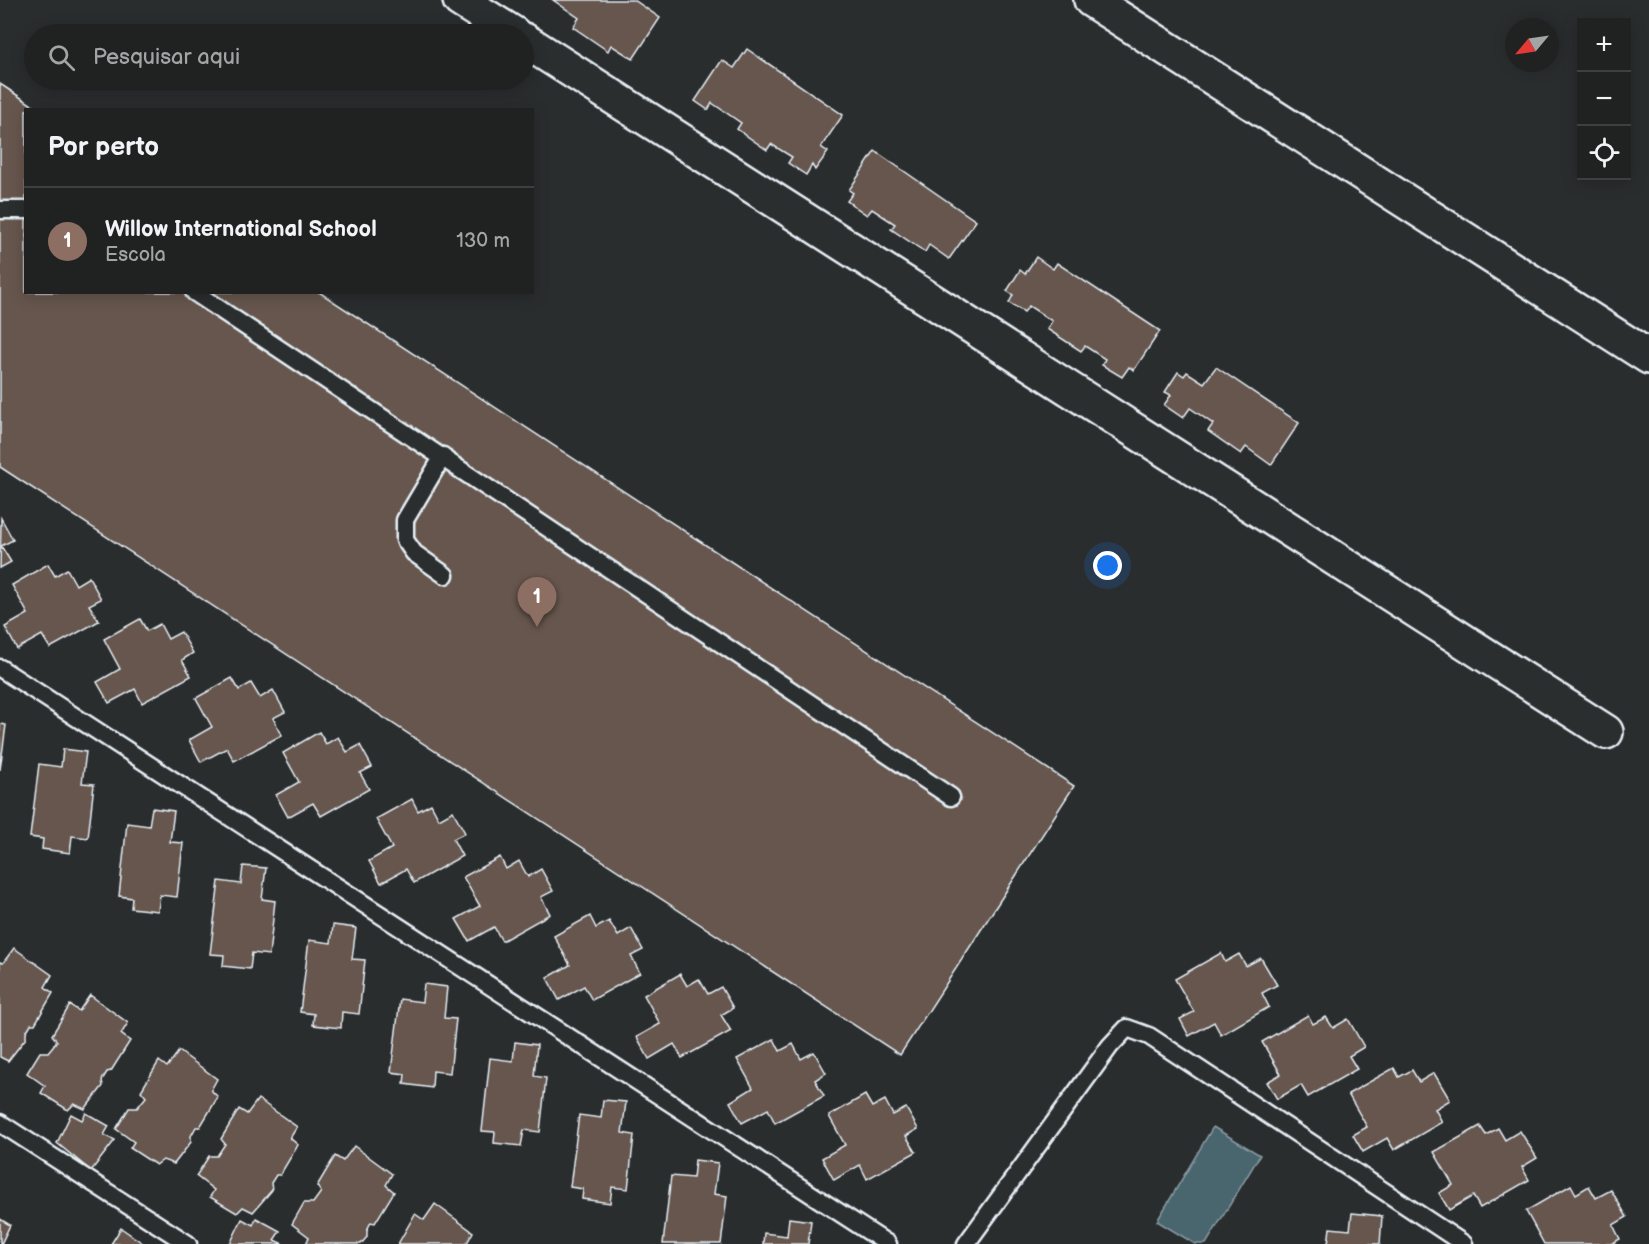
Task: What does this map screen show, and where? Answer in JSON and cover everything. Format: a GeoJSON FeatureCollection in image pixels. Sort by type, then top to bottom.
{"type":"FeatureCollection","features":[{"type":"Feature","properties":{"kind":"street"},"geometry":{"type":"LineString","coordinates":[[460,0],[498,24]]}},
{"type":"Feature","properties":{"kind":"street"},"geometry":{"type":"LineString","coordinates":[[1091,0],[1649,357]]}},
{"type":"Feature","properties":{"kind":"street"},"geometry":{"type":"LineString","coordinates":[[534,46],[1606,732]]}},
{"type":"Feature","properties":{"kind":"lane"},"geometry":{"type":"LineString","coordinates":[[0,210],[24,210]]}},
{"type":"Feature","properties":{"kind":"lane"},"geometry":{"type":"LineString","coordinates":[[198,294],[951,797]]}},
{"type":"Feature","properties":{"kind":"lane"},"geometry":{"type":"LineString","coordinates":[[443,456],[405,520],[405,540],[414,553],[445,575]]}},
{"type":"Feature","properties":{"kind":"lane"},"geometry":{"type":"LineString","coordinates":[[0,668],[888,1244]]}},
{"type":"Feature","properties":{"kind":"lane"},"geometry":{"type":"LineString","coordinates":[[966,1244],[1110,1046],[1127,1028],[1149,1036],[1464,1244]]}},
{"type":"Feature","properties":{"kind":"lane"},"geometry":{"type":"LineString","coordinates":[[0,1123],[188,1244]]}},
{"type":"Feature","properties":{"kind":"water"},"geometry":{"type":"Polygon","coordinates":[[[1213,1127],[1260,1155],[1206,1244],[1195,1244],[1157,1221],[1213,1127]]]}},
{"type":"Feature","properties":{"kind":"building"},"geometry":{"type":"Polygon","coordinates":[[[553,0],[634,0],[660,18],[633,59],[611,45],[608,51],[573,27],[579,18],[553,0]]]}},
{"type":"Feature","properties":{"kind":"building"},"geometry":{"type":"Polygon","coordinates":[[[747,49],[843,115],[821,147],[828,152],[815,170],[812,165],[806,175],[788,163],[792,157],[771,144],[767,150],[737,129],[741,123],[712,103],[708,110],[695,101],[722,60],[734,68],[747,49]]]}},
{"type":"Feature","properties":{"kind":"building"},"geometry":{"type":"Polygon","coordinates":[[[0,84],[37,108],[24,108],[24,294],[322,294],[1074,786],[900,1055],[0,467],[0,84]]]}},
{"type":"Feature","properties":{"kind":"building"},"geometry":{"type":"Polygon","coordinates":[[[875,151],[976,221],[949,259],[929,245],[925,252],[891,229],[895,224],[872,209],[867,215],[847,201],[853,193],[849,190],[875,151]]]}},
{"type":"Feature","properties":{"kind":"building"},"geometry":{"type":"Polygon","coordinates":[[[1036,257],[1053,269],[1057,263],[1160,331],[1134,370],[1129,367],[1122,377],[1102,365],[1105,359],[1085,346],[1081,351],[1047,329],[1052,321],[1029,306],[1024,312],[1009,303],[1013,295],[1007,291],[1020,270],[1025,274],[1036,257]]]}},
{"type":"Feature","properties":{"kind":"building"},"geometry":{"type":"Polygon","coordinates":[[[1216,367],[1299,423],[1271,465],[1246,447],[1241,454],[1208,431],[1213,424],[1190,408],[1183,418],[1164,405],[1171,395],[1165,392],[1178,372],[1184,376],[1187,372],[1204,383],[1216,367]]]}},
{"type":"Feature","properties":{"kind":"building"},"geometry":{"type":"Polygon","coordinates":[[[1,518],[13,540],[1,546],[11,562],[0,568],[1,518]]]}},
{"type":"Feature","properties":{"kind":"building"},"geometry":{"type":"Polygon","coordinates":[[[48,564],[55,576],[67,569],[76,585],[89,577],[101,599],[89,605],[99,621],[50,648],[42,635],[17,649],[5,627],[28,614],[12,585],[48,564]]]}},
{"type":"Feature","properties":{"kind":"building"},"geometry":{"type":"Polygon","coordinates":[[[140,619],[147,631],[160,624],[168,639],[181,632],[193,653],[182,660],[191,676],[142,703],[135,689],[109,703],[97,682],[120,669],[104,639],[140,619]]]}},
{"type":"Feature","properties":{"kind":"building"},"geometry":{"type":"Polygon","coordinates":[[[232,678],[239,690],[251,683],[260,698],[273,690],[285,712],[273,718],[282,735],[234,761],[227,748],[201,762],[189,740],[212,727],[196,698],[232,678]]]}},
{"type":"Feature","properties":{"kind":"building"},"geometry":{"type":"Polygon","coordinates":[[[0,724],[6,725],[0,770],[0,724]]]}},
{"type":"Feature","properties":{"kind":"building"},"geometry":{"type":"Polygon","coordinates":[[[319,732],[326,744],[338,737],[347,752],[360,745],[372,767],[360,773],[369,789],[321,816],[313,803],[288,817],[276,795],[299,782],[283,753],[319,732]]]}},
{"type":"Feature","properties":{"kind":"building"},"geometry":{"type":"Polygon","coordinates":[[[63,749],[86,752],[82,783],[94,784],[88,838],[72,836],[70,853],[42,849],[43,839],[30,837],[39,764],[61,767],[63,749]]]}},
{"type":"Feature","properties":{"kind":"building"},"geometry":{"type":"Polygon","coordinates":[[[412,799],[418,811],[431,804],[439,819],[453,811],[465,833],[453,839],[462,856],[414,883],[406,869],[381,883],[369,861],[392,848],[376,819],[412,799]]]}},
{"type":"Feature","properties":{"kind":"building"},"geometry":{"type":"Polygon","coordinates":[[[152,808],[174,811],[170,842],[183,843],[177,897],[160,895],[158,911],[131,908],[132,898],[119,896],[127,823],[149,826],[152,808]]]}},
{"type":"Feature","properties":{"kind":"building"},"geometry":{"type":"Polygon","coordinates":[[[500,857],[506,869],[519,861],[528,877],[541,869],[553,891],[541,897],[550,914],[502,941],[494,927],[469,941],[456,919],[480,906],[463,877],[500,857]]]}},
{"type":"Feature","properties":{"kind":"building"},"geometry":{"type":"Polygon","coordinates":[[[243,866],[266,868],[262,899],[275,901],[269,955],[252,953],[250,969],[223,966],[224,955],[210,954],[219,881],[241,884],[243,866]]]}},
{"type":"Feature","properties":{"kind":"building"},"geometry":{"type":"Polygon","coordinates":[[[590,916],[596,928],[609,921],[618,936],[631,928],[643,950],[631,956],[640,973],[592,1000],[584,986],[559,1000],[547,978],[570,965],[554,936],[590,916]]]}},
{"type":"Feature","properties":{"kind":"building"},"geometry":{"type":"Polygon","coordinates":[[[333,925],[356,928],[352,959],[365,960],[359,1014],[342,1012],[341,1028],[313,1025],[314,1014],[300,1012],[309,940],[331,943],[333,925]]]}},
{"type":"Feature","properties":{"kind":"building"},"geometry":{"type":"Polygon","coordinates":[[[14,948],[52,975],[45,987],[53,993],[35,1024],[31,1024],[26,1032],[26,1038],[8,1061],[0,1057],[0,962],[3,963],[14,948]]]}},
{"type":"Feature","properties":{"kind":"building"},"geometry":{"type":"Polygon","coordinates":[[[1221,953],[1225,962],[1239,954],[1246,966],[1261,958],[1277,985],[1262,993],[1269,1007],[1221,1035],[1214,1022],[1189,1036],[1180,1019],[1194,1012],[1175,979],[1221,953]]]}},
{"type":"Feature","properties":{"kind":"building"},"geometry":{"type":"Polygon","coordinates":[[[680,974],[687,986],[699,979],[708,994],[721,987],[733,1008],[721,1015],[731,1031],[682,1058],[674,1044],[649,1059],[637,1037],[660,1024],[644,995],[680,974]]]}},
{"type":"Feature","properties":{"kind":"building"},"geometry":{"type":"Polygon","coordinates":[[[424,984],[447,987],[444,1018],[456,1019],[450,1073],[433,1071],[432,1088],[404,1084],[405,1074],[391,1072],[400,999],[422,1002],[424,984]]]}},
{"type":"Feature","properties":{"kind":"building"},"geometry":{"type":"Polygon","coordinates":[[[90,995],[128,1023],[121,1034],[130,1041],[111,1071],[107,1072],[102,1080],[103,1086],[85,1109],[74,1104],[68,1110],[41,1093],[45,1086],[27,1073],[40,1052],[48,1052],[57,1041],[52,1035],[70,1005],[79,1011],[90,995]]]}},
{"type":"Feature","properties":{"kind":"building"},"geometry":{"type":"Polygon","coordinates":[[[1308,1015],[1313,1024],[1326,1017],[1333,1028],[1348,1019],[1364,1047],[1349,1056],[1357,1069],[1308,1097],[1301,1085],[1277,1099],[1267,1082],[1281,1074],[1262,1042],[1308,1015]]]}},
{"type":"Feature","properties":{"kind":"building"},"geometry":{"type":"Polygon","coordinates":[[[774,1039],[780,1051],[793,1044],[801,1059],[814,1052],[826,1073],[815,1080],[824,1096],[775,1123],[768,1109],[742,1123],[730,1102],[753,1088],[737,1059],[774,1039]]]}},
{"type":"Feature","properties":{"kind":"building"},"geometry":{"type":"Polygon","coordinates":[[[515,1042],[537,1045],[534,1076],[546,1078],[540,1132],[524,1130],[521,1146],[494,1143],[495,1132],[482,1131],[490,1058],[513,1061],[515,1042]]]}},
{"type":"Feature","properties":{"kind":"building"},"geometry":{"type":"Polygon","coordinates":[[[179,1051],[217,1079],[211,1090],[218,1097],[200,1127],[196,1127],[191,1136],[191,1142],[174,1164],[163,1160],[156,1165],[130,1148],[134,1142],[116,1129],[129,1108],[137,1108],[146,1097],[141,1091],[159,1061],[167,1067],[179,1051]]]}},
{"type":"Feature","properties":{"kind":"building"},"geometry":{"type":"Polygon","coordinates":[[[1394,1068],[1399,1077],[1412,1070],[1419,1082],[1434,1073],[1450,1100],[1435,1109],[1442,1122],[1394,1150],[1387,1138],[1363,1152],[1353,1135],[1367,1127],[1348,1094],[1394,1068]]]}},
{"type":"Feature","properties":{"kind":"building"},"geometry":{"type":"Polygon","coordinates":[[[865,1095],[872,1107],[885,1100],[893,1115],[906,1108],[918,1129],[906,1136],[916,1152],[867,1179],[860,1165],[834,1180],[822,1158],[845,1145],[829,1116],[865,1095]]]}},
{"type":"Feature","properties":{"kind":"building"},"geometry":{"type":"Polygon","coordinates":[[[258,1099],[297,1127],[290,1138],[298,1145],[280,1175],[276,1175],[271,1183],[272,1190],[253,1212],[243,1207],[237,1213],[210,1197],[214,1190],[196,1176],[209,1156],[217,1156],[225,1144],[221,1139],[239,1109],[247,1114],[258,1099]]]}},
{"type":"Feature","properties":{"kind":"building"},"geometry":{"type":"Polygon","coordinates":[[[603,1100],[626,1102],[622,1133],[634,1135],[628,1189],[612,1187],[610,1203],[582,1199],[583,1189],[570,1187],[579,1115],[601,1118],[603,1100]]]}},
{"type":"Feature","properties":{"kind":"building"},"geometry":{"type":"Polygon","coordinates":[[[86,1113],[109,1126],[104,1135],[115,1140],[91,1171],[57,1143],[71,1114],[82,1120],[86,1113]]]}},
{"type":"Feature","properties":{"kind":"building"},"geometry":{"type":"Polygon","coordinates":[[[1480,1126],[1486,1135],[1498,1128],[1505,1140],[1520,1131],[1537,1158],[1522,1167],[1529,1180],[1480,1208],[1473,1196],[1449,1210],[1439,1193],[1453,1185],[1434,1152],[1480,1126]]]}},
{"type":"Feature","properties":{"kind":"building"},"geometry":{"type":"Polygon","coordinates":[[[354,1146],[392,1174],[386,1185],[394,1192],[375,1223],[371,1222],[367,1230],[367,1237],[361,1244],[306,1244],[309,1237],[292,1224],[304,1203],[313,1203],[321,1192],[317,1186],[335,1156],[343,1161],[354,1146]]]}},
{"type":"Feature","properties":{"kind":"building"},"geometry":{"type":"Polygon","coordinates":[[[695,1160],[718,1163],[714,1194],[727,1196],[721,1244],[663,1244],[671,1176],[693,1178],[695,1160]]]}},
{"type":"Feature","properties":{"kind":"building"},"geometry":{"type":"Polygon","coordinates":[[[1571,1185],[1576,1194],[1589,1186],[1596,1198],[1611,1190],[1627,1217],[1613,1225],[1620,1239],[1611,1244],[1544,1244],[1526,1211],[1571,1185]]]}},
{"type":"Feature","properties":{"kind":"building"},"geometry":{"type":"Polygon","coordinates":[[[435,1204],[473,1232],[468,1244],[398,1244],[415,1214],[424,1220],[435,1204]]]}},
{"type":"Feature","properties":{"kind":"building"},"geometry":{"type":"Polygon","coordinates":[[[1352,1213],[1382,1216],[1380,1244],[1328,1244],[1330,1228],[1350,1230],[1352,1213]]]}},
{"type":"Feature","properties":{"kind":"building"},"geometry":{"type":"Polygon","coordinates":[[[256,1218],[280,1231],[274,1240],[283,1244],[230,1244],[242,1219],[253,1225],[256,1218]]]}},
{"type":"Feature","properties":{"kind":"building"},"geometry":{"type":"Polygon","coordinates":[[[789,1218],[811,1221],[808,1244],[763,1244],[764,1233],[787,1236],[789,1218]]]}},
{"type":"Feature","properties":{"kind":"building"},"geometry":{"type":"Polygon","coordinates":[[[0,1219],[10,1225],[1,1244],[0,1244],[0,1219]]]}},
{"type":"Feature","properties":{"kind":"building"},"geometry":{"type":"Polygon","coordinates":[[[121,1228],[144,1244],[111,1244],[121,1228]]]}},
{"type":"Feature","properties":{"kind":"place","name":"Willow International School"},"geometry":{"type":"Point","coordinates":[537,627]}}]}
